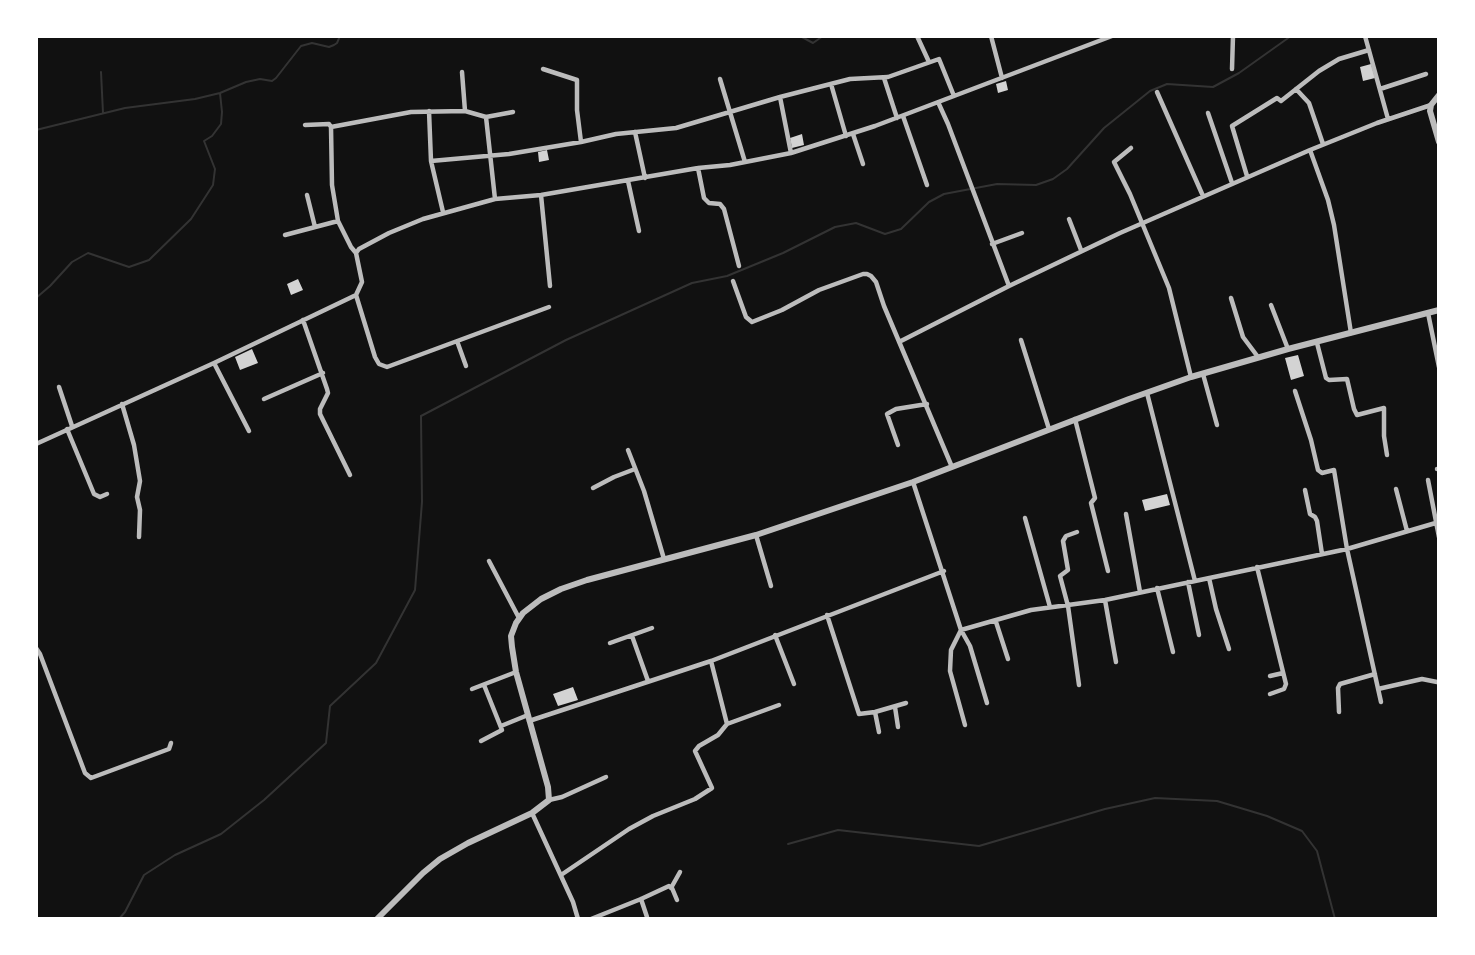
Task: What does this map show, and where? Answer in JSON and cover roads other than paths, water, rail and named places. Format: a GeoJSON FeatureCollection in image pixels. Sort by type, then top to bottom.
{"type":"FeatureCollection","features":[{"type":"Feature","properties":{"kind":"street"},"geometry":{"type":"LineString","coordinates":[[917,36],[929,62]]}},
{"type":"Feature","properties":{"kind":"street"},"geometry":{"type":"LineString","coordinates":[[992,36],[1002,78]]}},
{"type":"Feature","properties":{"kind":"street"},"geometry":{"type":"LineString","coordinates":[[356,253],[363,246],[389,233],[443,212],[495,199],[541,195],[791,153],[854,134],[1112,36]]}},
{"type":"Feature","properties":{"kind":"street"},"geometry":{"type":"LineString","coordinates":[[1232,69],[1233,36]]}},
{"type":"Feature","properties":{"kind":"street"},"geometry":{"type":"LineString","coordinates":[[1365,36],[1388,119]]}},
{"type":"Feature","properties":{"kind":"street"},"geometry":{"type":"LineString","coordinates":[[1247,176],[1232,126],[1277,98],[1281,101],[1319,71],[1340,59],[1369,50]]}},
{"type":"Feature","properties":{"kind":"street"},"geometry":{"type":"LineString","coordinates":[[431,161],[489,156],[581,142],[616,134],[676,128],[850,79],[884,78],[939,59],[954,96]]}},
{"type":"Feature","properties":{"kind":"street"},"geometry":{"type":"LineString","coordinates":[[543,69],[577,80],[577,110],[581,142]]}},
{"type":"Feature","properties":{"kind":"street"},"geometry":{"type":"LineString","coordinates":[[462,72],[465,111]]}},
{"type":"Feature","properties":{"kind":"street"},"geometry":{"type":"LineString","coordinates":[[1380,89],[1426,74]]}},
{"type":"Feature","properties":{"kind":"street"},"geometry":{"type":"LineString","coordinates":[[884,78],[927,185]]}},
{"type":"Feature","properties":{"kind":"street"},"geometry":{"type":"LineString","coordinates":[[720,79],[745,162]]}},
{"type":"Feature","properties":{"kind":"street"},"geometry":{"type":"LineString","coordinates":[[831,84],[846,136]]}},
{"type":"Feature","properties":{"kind":"street"},"geometry":{"type":"LineString","coordinates":[[1296,89],[1309,103],[1323,144]]}},
{"type":"Feature","properties":{"kind":"street"},"geometry":{"type":"LineString","coordinates":[[1157,92],[1203,196]]}},
{"type":"Feature","properties":{"kind":"street"},"geometry":{"type":"LineString","coordinates":[[1439,95],[1431,105],[1430,111],[1439,142]]}},
{"type":"Feature","properties":{"kind":"street"},"geometry":{"type":"LineString","coordinates":[[780,97],[791,153]]}},
{"type":"Feature","properties":{"kind":"street"},"geometry":{"type":"LineString","coordinates":[[938,102],[1009,286]]}},
{"type":"Feature","properties":{"kind":"street"},"geometry":{"type":"LineString","coordinates":[[900,342],[1081,250],[1323,144],[1431,105]]}},
{"type":"Feature","properties":{"kind":"street"},"geometry":{"type":"LineString","coordinates":[[429,111],[431,161],[443,212]]}},
{"type":"Feature","properties":{"kind":"street"},"geometry":{"type":"LineString","coordinates":[[305,124],[329,124],[331,127],[411,112],[465,111],[486,117],[513,112]]}},
{"type":"Feature","properties":{"kind":"street"},"geometry":{"type":"LineString","coordinates":[[1208,113],[1232,183]]}},
{"type":"Feature","properties":{"kind":"street"},"geometry":{"type":"LineString","coordinates":[[486,117],[495,199]]}},
{"type":"Feature","properties":{"kind":"street"},"geometry":{"type":"LineString","coordinates":[[37,442],[214,363],[356,295],[362,282],[356,253],[338,221],[332,184],[331,127]]}},
{"type":"Feature","properties":{"kind":"street"},"geometry":{"type":"LineString","coordinates":[[635,132],[645,178]]}},
{"type":"Feature","properties":{"kind":"street"},"geometry":{"type":"LineString","coordinates":[[854,134],[863,164]]}},
{"type":"Feature","properties":{"kind":"street"},"geometry":{"type":"LineString","coordinates":[[1131,148],[1114,162],[1143,223],[1171,296],[1191,377]]}},
{"type":"Feature","properties":{"kind":"street"},"geometry":{"type":"LineString","coordinates":[[1310,150],[1328,200],[1334,225],[1351,333]]}},
{"type":"Feature","properties":{"kind":"street"},"geometry":{"type":"LineString","coordinates":[[698,168],[704,198],[709,203],[720,204],[724,209],[739,266]]}},
{"type":"Feature","properties":{"kind":"street"},"geometry":{"type":"LineString","coordinates":[[628,181],[639,231]]}},
{"type":"Feature","properties":{"kind":"street"},"geometry":{"type":"LineString","coordinates":[[307,195],[315,227]]}},
{"type":"Feature","properties":{"kind":"street"},"geometry":{"type":"LineString","coordinates":[[541,195],[550,286]]}},
{"type":"Feature","properties":{"kind":"street"},"geometry":{"type":"LineString","coordinates":[[1069,219],[1081,250]]}},
{"type":"Feature","properties":{"kind":"street"},"geometry":{"type":"LineString","coordinates":[[285,235],[338,221]]}},
{"type":"Feature","properties":{"kind":"street"},"geometry":{"type":"LineString","coordinates":[[993,244],[1022,233]]}},
{"type":"Feature","properties":{"kind":"street"},"geometry":{"type":"LineString","coordinates":[[733,281],[746,316],[752,322],[782,310],[819,290],[867,273],[876,282],[952,467]]}},
{"type":"Feature","properties":{"kind":"street"},"geometry":{"type":"LineString","coordinates":[[356,295],[375,357],[382,366],[387,367],[549,307]]}},
{"type":"Feature","properties":{"kind":"street"},"geometry":{"type":"LineString","coordinates":[[1231,298],[1243,337],[1258,357]]}},
{"type":"Feature","properties":{"kind":"street"},"geometry":{"type":"LineString","coordinates":[[1271,305],[1288,349]]}},
{"type":"Feature","properties":{"kind":"street"},"geometry":{"type":"LineString","coordinates":[[549,800],[548,787],[516,672],[512,636],[513,628],[519,618],[541,599],[561,589],[756,535],[913,482],[1191,377],[1258,357],[1439,310]]}},
{"type":"Feature","properties":{"kind":"street"},"geometry":{"type":"LineString","coordinates":[[1428,313],[1439,367]]}},
{"type":"Feature","properties":{"kind":"street"},"geometry":{"type":"LineString","coordinates":[[303,320],[328,393],[320,414],[350,474]]}},
{"type":"Feature","properties":{"kind":"street"},"geometry":{"type":"LineString","coordinates":[[1021,340],[1049,429]]}},
{"type":"Feature","properties":{"kind":"street"},"geometry":{"type":"LineString","coordinates":[[457,342],[466,366]]}},
{"type":"Feature","properties":{"kind":"street"},"geometry":{"type":"LineString","coordinates":[[1317,343],[1326,378],[1329,380],[1347,379],[1357,415],[1384,408],[1384,436],[1388,455]]}},
{"type":"Feature","properties":{"kind":"street"},"geometry":{"type":"LineString","coordinates":[[214,363],[249,431]]}},
{"type":"Feature","properties":{"kind":"street"},"geometry":{"type":"LineString","coordinates":[[264,399],[323,373]]}},
{"type":"Feature","properties":{"kind":"street"},"geometry":{"type":"LineString","coordinates":[[1203,374],[1217,425]]}},
{"type":"Feature","properties":{"kind":"street"},"geometry":{"type":"LineString","coordinates":[[59,387],[72,426]]}},
{"type":"Feature","properties":{"kind":"street"},"geometry":{"type":"LineString","coordinates":[[1295,391],[1318,470],[1322,473],[1334,470],[1347,549],[1381,702]]}},
{"type":"Feature","properties":{"kind":"street"},"geometry":{"type":"LineString","coordinates":[[1147,393],[1195,581]]}},
{"type":"Feature","properties":{"kind":"street"},"geometry":{"type":"LineString","coordinates":[[122,404],[134,445],[140,481],[137,497],[140,510],[139,537]]}},
{"type":"Feature","properties":{"kind":"street"},"geometry":{"type":"LineString","coordinates":[[898,445],[887,414],[896,409],[927,404]]}},
{"type":"Feature","properties":{"kind":"street"},"geometry":{"type":"LineString","coordinates":[[1075,419],[1095,498],[1091,503],[1108,571]]}},
{"type":"Feature","properties":{"kind":"street"},"geometry":{"type":"LineString","coordinates":[[66,429],[94,494],[100,497],[107,494]]}},
{"type":"Feature","properties":{"kind":"street"},"geometry":{"type":"LineString","coordinates":[[628,450],[664,559]]}},
{"type":"Feature","properties":{"kind":"street"},"geometry":{"type":"LineString","coordinates":[[593,488],[604,481],[635,469]]}},
{"type":"Feature","properties":{"kind":"street"},"geometry":{"type":"LineString","coordinates":[[1428,480],[1439,537]]}},
{"type":"Feature","properties":{"kind":"street"},"geometry":{"type":"LineString","coordinates":[[913,482],[961,630],[970,646],[987,703]]}},
{"type":"Feature","properties":{"kind":"street"},"geometry":{"type":"LineString","coordinates":[[1396,489],[1407,531]]}},
{"type":"Feature","properties":{"kind":"street"},"geometry":{"type":"LineString","coordinates":[[1305,490],[1310,514],[1317,521],[1322,554]]}},
{"type":"Feature","properties":{"kind":"street"},"geometry":{"type":"LineString","coordinates":[[1126,514],[1140,592]]}},
{"type":"Feature","properties":{"kind":"street"},"geometry":{"type":"LineString","coordinates":[[1025,518],[1050,607]]}},
{"type":"Feature","properties":{"kind":"street"},"geometry":{"type":"LineString","coordinates":[[961,630],[1050,607],[1105,600],[1347,549],[1437,522]]}},
{"type":"Feature","properties":{"kind":"street"},"geometry":{"type":"LineString","coordinates":[[1077,532],[1063,541],[1068,570],[1060,576],[1068,606],[1079,685]]}},
{"type":"Feature","properties":{"kind":"street"},"geometry":{"type":"LineString","coordinates":[[756,535],[771,586]]}},
{"type":"Feature","properties":{"kind":"street"},"geometry":{"type":"LineString","coordinates":[[489,561],[519,618]]}},
{"type":"Feature","properties":{"kind":"street"},"geometry":{"type":"LineString","coordinates":[[1257,567],[1285,687],[1270,694]]}},
{"type":"Feature","properties":{"kind":"street"},"geometry":{"type":"LineString","coordinates":[[501,726],[711,661],[944,572]]}},
{"type":"Feature","properties":{"kind":"street"},"geometry":{"type":"LineString","coordinates":[[1209,578],[1229,649]]}},
{"type":"Feature","properties":{"kind":"street"},"geometry":{"type":"LineString","coordinates":[[1188,582],[1199,635]]}},
{"type":"Feature","properties":{"kind":"street"},"geometry":{"type":"LineString","coordinates":[[1156,588],[1173,652]]}},
{"type":"Feature","properties":{"kind":"street"},"geometry":{"type":"LineString","coordinates":[[1105,600],[1116,662]]}},
{"type":"Feature","properties":{"kind":"street"},"geometry":{"type":"LineString","coordinates":[[827,615],[857,712],[865,714],[906,703]]}},
{"type":"Feature","properties":{"kind":"street"},"geometry":{"type":"LineString","coordinates":[[996,622],[1008,659]]}},
{"type":"Feature","properties":{"kind":"street"},"geometry":{"type":"LineString","coordinates":[[610,643],[652,628]]}},
{"type":"Feature","properties":{"kind":"street"},"geometry":{"type":"LineString","coordinates":[[961,630],[951,650],[950,672],[965,725]]}},
{"type":"Feature","properties":{"kind":"street"},"geometry":{"type":"LineString","coordinates":[[775,635],[794,684]]}},
{"type":"Feature","properties":{"kind":"street"},"geometry":{"type":"LineString","coordinates":[[632,636],[648,681]]}},
{"type":"Feature","properties":{"kind":"street"},"geometry":{"type":"LineString","coordinates":[[36,648],[86,773],[91,778],[169,749],[171,743]]}},
{"type":"Feature","properties":{"kind":"street"},"geometry":{"type":"LineString","coordinates":[[711,661],[727,724]]}},
{"type":"Feature","properties":{"kind":"street"},"geometry":{"type":"LineString","coordinates":[[472,689],[516,672]]}},
{"type":"Feature","properties":{"kind":"street"},"geometry":{"type":"LineString","coordinates":[[1270,676],[1283,673]]}},
{"type":"Feature","properties":{"kind":"street"},"geometry":{"type":"LineString","coordinates":[[1339,712],[1338,688],[1340,684],[1375,674]]}},
{"type":"Feature","properties":{"kind":"street"},"geometry":{"type":"LineString","coordinates":[[1378,689],[1422,679],[1437,682]]}},
{"type":"Feature","properties":{"kind":"street"},"geometry":{"type":"LineString","coordinates":[[481,741],[502,730],[484,685]]}},
{"type":"Feature","properties":{"kind":"street"},"geometry":{"type":"LineString","coordinates":[[561,875],[629,829],[653,816],[695,799],[712,788],[695,750],[718,735],[727,724],[779,705]]}},
{"type":"Feature","properties":{"kind":"street"},"geometry":{"type":"LineString","coordinates":[[895,707],[898,727]]}},
{"type":"Feature","properties":{"kind":"street"},"geometry":{"type":"LineString","coordinates":[[875,712],[879,732]]}},
{"type":"Feature","properties":{"kind":"street"},"geometry":{"type":"LineString","coordinates":[[377,919],[440,859],[532,813],[549,800],[562,797],[606,777]]}},
{"type":"Feature","properties":{"kind":"street"},"geometry":{"type":"LineString","coordinates":[[532,813],[573,902],[578,919]]}},
{"type":"Feature","properties":{"kind":"street"},"geometry":{"type":"LineString","coordinates":[[671,888],[680,872]]}},
{"type":"Feature","properties":{"kind":"street"},"geometry":{"type":"LineString","coordinates":[[591,919],[666,887],[671,888]]}},
{"type":"Feature","properties":{"kind":"street"},"geometry":{"type":"LineString","coordinates":[[671,888],[677,900]]}},
{"type":"Feature","properties":{"kind":"street"},"geometry":{"type":"LineString","coordinates":[[641,899],[647,917]]}},
{"type":"Feature","properties":{"kind":"street"},"geometry":{"type":"LineString","coordinates":[[612,911],[615,919]]}},
{"type":"Feature","properties":{"kind":"waterway"},"geometry":{"type":"LineString","coordinates":[[36,130],[125,108],[195,99],[260,79],[272,81],[301,46],[312,43],[329,47],[337,43],[340,36]]}},
{"type":"Feature","properties":{"kind":"waterway"},"geometry":{"type":"LineString","coordinates":[[800,36],[813,43],[823,36]]}},
{"type":"Feature","properties":{"kind":"waterway"},"geometry":{"type":"LineString","coordinates":[[119,919],[144,875],[175,855],[221,834],[264,800],[326,743],[330,706],[376,663],[415,590],[422,502],[421,416],[566,340],[692,283],[727,276],[783,253],[835,227],[856,223],[885,234],[901,229],[929,202],[944,194],[997,184],[1036,185],[1053,179],[1067,169],[1104,128],[1150,91],[1167,84],[1213,87],[1239,73],[1291,36]]}},
{"type":"Feature","properties":{"kind":"waterway"},"geometry":{"type":"LineString","coordinates":[[101,72],[103,113]]}},
{"type":"Feature","properties":{"kind":"waterway"},"geometry":{"type":"LineString","coordinates":[[36,298],[72,262],[88,253],[129,267],[149,260],[191,219],[213,185],[215,169],[204,141],[212,136],[221,124],[220,93]]}},
{"type":"Feature","properties":{"kind":"waterway"},"geometry":{"type":"LineString","coordinates":[[788,844],[838,830],[979,846],[1105,809],[1155,798],[1217,801],[1267,816],[1302,831],[1317,851],[1335,919]]}}]}
